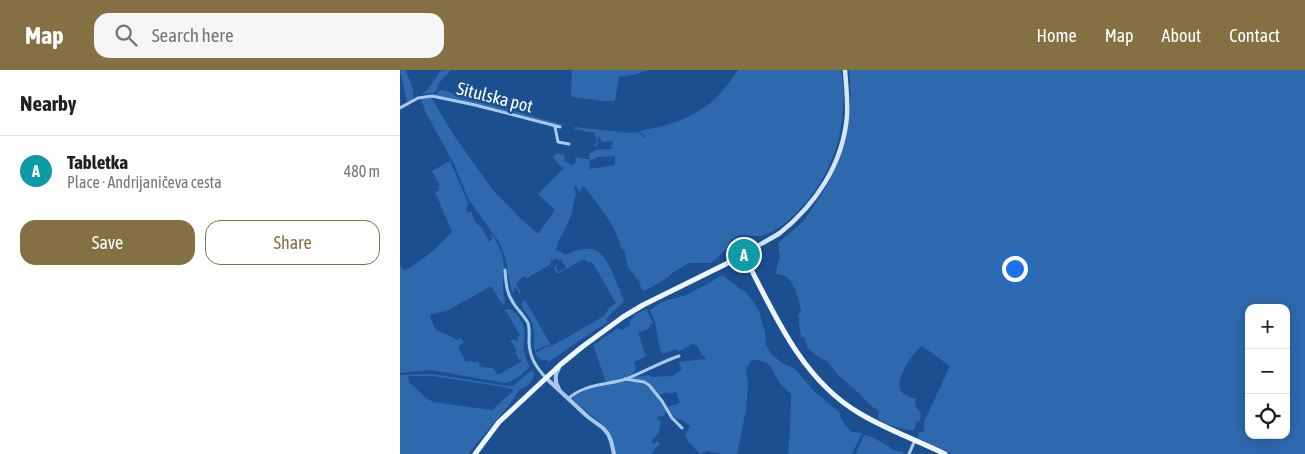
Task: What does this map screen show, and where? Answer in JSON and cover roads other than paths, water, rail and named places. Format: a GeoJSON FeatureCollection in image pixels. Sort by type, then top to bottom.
{"type":"FeatureCollection","features":[{"type":"Feature","properties":{"kind":"main road"},"geometry":{"type":"LineString","coordinates":[[756,247],[778,234],[796,218],[819,193],[832,171],[841,149],[847,118],[845,70]]}},
{"type":"Feature","properties":{"kind":"main road"},"geometry":{"type":"LineString","coordinates":[[744,241],[756,247],[760,255],[758,263],[751,269],[738,268],[732,261],[731,252],[736,244],[744,241]]}},
{"type":"Feature","properties":{"kind":"main road"},"geometry":{"type":"LineString","coordinates":[[475,454],[499,422],[570,356],[636,309],[732,261]]}},
{"type":"Feature","properties":{"kind":"main road"},"geometry":{"type":"LineString","coordinates":[[751,269],[798,354],[815,376],[835,396],[858,413],[886,428],[946,454]]}},
{"type":"Feature","properties":{"kind":"street","name":"Situlska pot"},"geometry":{"type":"LineString","coordinates":[[400,108],[418,98],[432,96],[560,127]]}},
{"type":"Feature","properties":{"kind":"street"},"geometry":{"type":"LineString","coordinates":[[555,127],[558,142],[569,144]]}},
{"type":"Feature","properties":{"kind":"street"},"geometry":{"type":"LineString","coordinates":[[506,270],[508,293],[529,328],[530,352],[535,365],[568,400],[603,428],[608,434],[614,454]]}},
{"type":"Feature","properties":{"kind":"street"},"geometry":{"type":"LineString","coordinates":[[563,395],[557,385],[555,376],[559,367],[570,356]]}},
{"type":"Feature","properties":{"kind":"street"},"geometry":{"type":"LineString","coordinates":[[568,400],[572,395],[588,388],[625,379],[679,356]]}},
{"type":"Feature","properties":{"kind":"street"},"geometry":{"type":"LineString","coordinates":[[625,379],[644,382],[649,385],[662,401],[672,418],[682,428]]}},
{"type":"Feature","properties":{"kind":"street"},"geometry":{"type":"LineString","coordinates":[[909,454],[915,440]]}},
{"type":"Feature","properties":{"kind":"place","name":"Tabletka"},"geometry":{"type":"Point","coordinates":[744,255]}}]}
